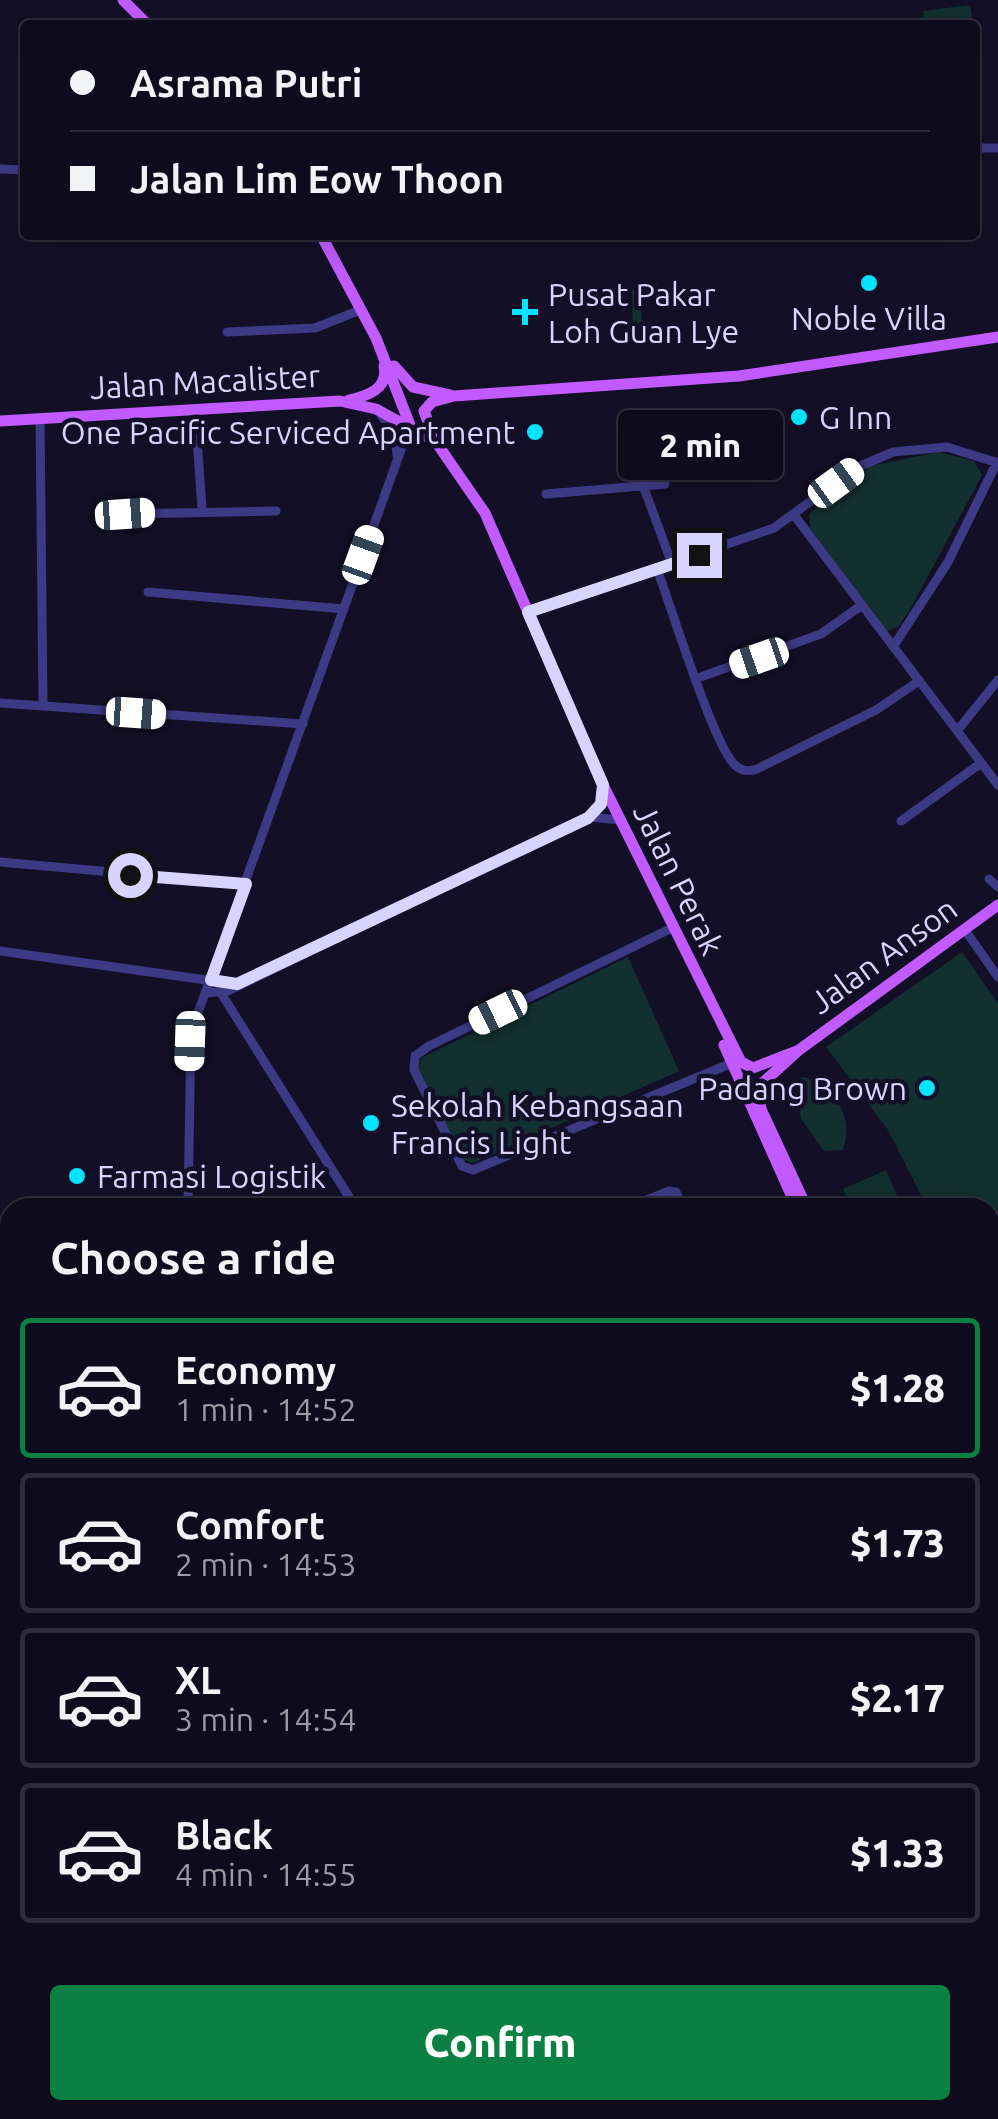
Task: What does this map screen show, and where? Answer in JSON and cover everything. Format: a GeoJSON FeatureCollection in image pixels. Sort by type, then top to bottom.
{"type":"FeatureCollection","features":[{"type":"Feature","properties":{"kind":"main road"},"geometry":{"type":"LineString","coordinates":[[124,0],[143,20]]}},
{"type":"Feature","properties":{"kind":"main road"},"geometry":{"type":"LineString","coordinates":[[324,240],[381,350],[410,424]]}},
{"type":"Feature","properties":{"kind":"main road"},"geometry":{"type":"LineString","coordinates":[[340,401],[377,390],[386,371],[360,310]]}},
{"type":"Feature","properties":{"kind":"main road"},"geometry":{"type":"LineString","coordinates":[[436,442],[424,411],[432,402],[454,396],[740,376],[998,336]]}},
{"type":"Feature","properties":{"kind":"main road"},"geometry":{"type":"LineString","coordinates":[[381,350],[413,387],[454,396]]}},
{"type":"Feature","properties":{"kind":"main road","name":"Jalan Macalister"},"geometry":{"type":"LineString","coordinates":[[0,421],[340,401],[410,424]]}},
{"type":"Feature","properties":{"kind":"main road","name":"Jalan Perak"},"geometry":{"type":"LineString","coordinates":[[410,424],[436,442],[485,514],[603,785],[716,1018],[745,1066],[763,1066],[799,1050]]}},
{"type":"Feature","properties":{"kind":"main road","name":"Jalan Anson"},"geometry":{"type":"LineString","coordinates":[[799,1050],[998,905]]}},
{"type":"Feature","properties":{"kind":"main road","name":"Jalan Perak"},"geometry":{"type":"LineString","coordinates":[[716,1018],[732,1063],[799,1198]]}},
{"type":"Feature","properties":{"kind":"main road"},"geometry":{"type":"LineString","coordinates":[[799,1050],[762,1082],[756,1093],[799,1198]]}},
{"type":"Feature","properties":{"kind":"street"},"geometry":{"type":"LineString","coordinates":[[227,332],[315,328],[360,310]]}},
{"type":"Feature","properties":{"kind":"street"},"geometry":{"type":"LineString","coordinates":[[196,410],[202,509]]}},
{"type":"Feature","properties":{"kind":"street"},"geometry":{"type":"LineString","coordinates":[[376,410],[395,435],[396,462]]}},
{"type":"Feature","properties":{"kind":"street"},"geometry":{"type":"LineString","coordinates":[[40,418],[43,706]]}},
{"type":"Feature","properties":{"kind":"street"},"geometry":{"type":"LineString","coordinates":[[188,1198],[190,1041],[410,424]]}},
{"type":"Feature","properties":{"kind":"street"},"geometry":{"type":"LineString","coordinates":[[528,612],[752,537],[794,515],[856,468],[894,452],[947,447],[997,462],[948,562],[893,647]]}},
{"type":"Feature","properties":{"kind":"street"},"geometry":{"type":"LineString","coordinates":[[546,494],[665,484]]}},
{"type":"Feature","properties":{"kind":"street"},"geometry":{"type":"LineString","coordinates":[[644,488],[672,564]]}},
{"type":"Feature","properties":{"kind":"street"},"geometry":{"type":"LineString","coordinates":[[125,514],[202,509],[276,511]]}},
{"type":"Feature","properties":{"kind":"street"},"geometry":{"type":"LineString","coordinates":[[794,515],[998,786]]}},
{"type":"Feature","properties":{"kind":"street"},"geometry":{"type":"LineString","coordinates":[[657,569],[695,679],[730,760],[750,772],[876,710],[919,681]]}},
{"type":"Feature","properties":{"kind":"street"},"geometry":{"type":"LineString","coordinates":[[148,592],[344,609]]}},
{"type":"Feature","properties":{"kind":"street"},"geometry":{"type":"LineString","coordinates":[[695,679],[821,634],[862,605]]}},
{"type":"Feature","properties":{"kind":"street"},"geometry":{"type":"LineString","coordinates":[[957,731],[998,680]]}},
{"type":"Feature","properties":{"kind":"street"},"geometry":{"type":"LineString","coordinates":[[0,704],[302,724]]}},
{"type":"Feature","properties":{"kind":"street"},"geometry":{"type":"LineString","coordinates":[[900,821],[981,763]]}},
{"type":"Feature","properties":{"kind":"street"},"geometry":{"type":"LineString","coordinates":[[205,993],[221,993],[588,818],[601,804],[603,785]]}},
{"type":"Feature","properties":{"kind":"street"},"geometry":{"type":"LineString","coordinates":[[588,818],[620,820]]}},
{"type":"Feature","properties":{"kind":"street"},"geometry":{"type":"LineString","coordinates":[[0,862],[246,884]]}},
{"type":"Feature","properties":{"kind":"street"},"geometry":{"type":"LineString","coordinates":[[989,879],[998,888]]}},
{"type":"Feature","properties":{"kind":"street"},"geometry":{"type":"LineString","coordinates":[[672,928],[429,1046],[415,1056],[414,1070],[462,1166],[472,1170],[732,1063]]}},
{"type":"Feature","properties":{"kind":"street"},"geometry":{"type":"LineString","coordinates":[[965,930],[998,976]]}},
{"type":"Feature","properties":{"kind":"street"},"geometry":{"type":"LineString","coordinates":[[0,951],[237,984]]}},
{"type":"Feature","properties":{"kind":"street"},"geometry":{"type":"LineString","coordinates":[[221,993],[350,1198]]}},
{"type":"Feature","properties":{"kind":"street"},"geometry":{"type":"LineString","coordinates":[[652,1198],[669,1191],[676,1192],[679,1198]]}},
{"type":"Feature","properties":{"kind":"green space"},"geometry":{"type":"Polygon","coordinates":[[[970,5],[972,20],[924,20],[923,11],[970,5]]]}},
{"type":"Feature","properties":{"kind":"green space"},"geometry":{"type":"Polygon","coordinates":[[[643,280],[658,284],[657,291],[640,292],[642,323],[654,322],[655,342],[633,344],[632,289],[643,288],[643,280]]]}},
{"type":"Feature","properties":{"kind":"green space"},"geometry":{"type":"Polygon","coordinates":[[[939,452],[974,461],[982,475],[912,606],[899,626],[887,631],[810,528],[809,514],[870,466],[939,452]]]}},
{"type":"Feature","properties":{"kind":"green space","name":"Padang Brown"},"geometry":{"type":"Polygon","coordinates":[[[962,952],[998,1003],[998,1198],[922,1198],[888,1130],[826,1047],[962,952]]]}},
{"type":"Feature","properties":{"kind":"green space"},"geometry":{"type":"Polygon","coordinates":[[[628,957],[679,1071],[473,1163],[464,1160],[418,1070],[421,1058],[628,957]]]}},
{"type":"Feature","properties":{"kind":"green space"},"geometry":{"type":"Polygon","coordinates":[[[804,1077],[825,1088],[840,1105],[846,1126],[843,1150],[824,1151],[801,1119],[795,1081],[804,1077]]]}},
{"type":"Feature","properties":{"kind":"green space"},"geometry":{"type":"Polygon","coordinates":[[[886,1170],[898,1198],[847,1198],[843,1189],[886,1170]]]}},
{"type":"Feature","properties":{"kind":"place","name":"Noble Villa"},"geometry":{"type":"Point","coordinates":[869,283]}},
{"type":"Feature","properties":{"kind":"place","name":"Pusat Pakar Loh Guan Lye"},"geometry":{"type":"Point","coordinates":[525,312]}},
{"type":"Feature","properties":{"kind":"place","name":"G Inn"},"geometry":{"type":"Point","coordinates":[799,417]}},
{"type":"Feature","properties":{"kind":"place","name":"One Pacific Serviced Apartment"},"geometry":{"type":"Point","coordinates":[535,432]}},
{"type":"Feature","properties":{"kind":"place","name":"Padang Brown"},"geometry":{"type":"Point","coordinates":[927,1088]}},
{"type":"Feature","properties":{"kind":"place","name":"Sekolah Kebangsaan Francis Light"},"geometry":{"type":"Point","coordinates":[371,1123]}},
{"type":"Feature","properties":{"kind":"place","name":"Farmasi Logistik"},"geometry":{"type":"Point","coordinates":[77,1176]}},
{"type":"Feature","properties":{"kind":"route"},"geometry":{"type":"LineString","coordinates":[[130,875],[246,884],[211,980],[237,984],[588,818],[604,798],[603,785],[528,612],[699,555]]}}]}
